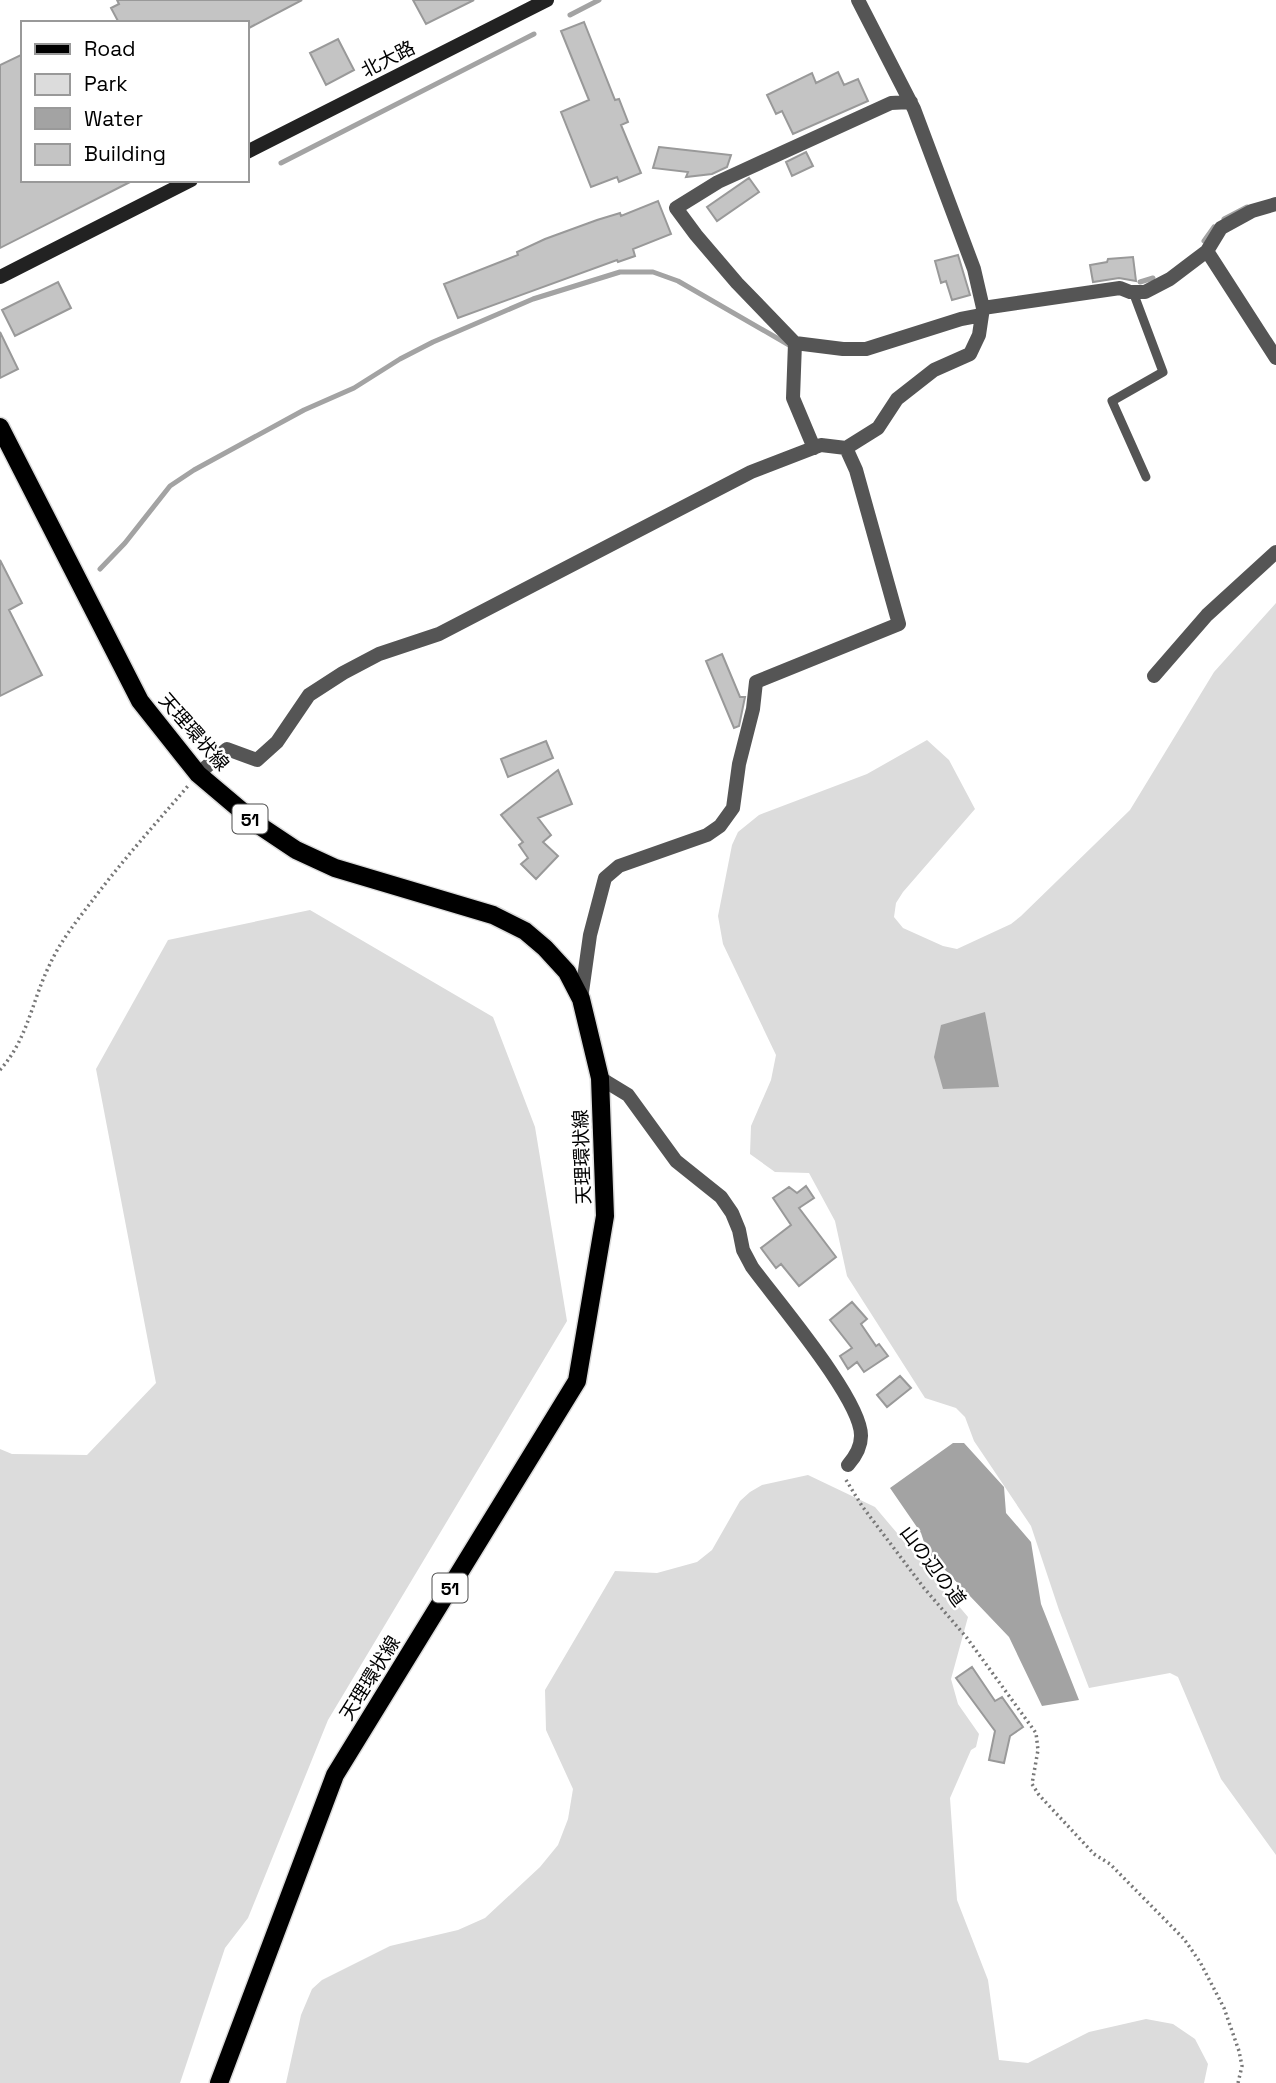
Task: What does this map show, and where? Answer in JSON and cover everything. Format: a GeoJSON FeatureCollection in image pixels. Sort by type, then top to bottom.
{"type":"FeatureCollection","features":[{"type":"Feature","properties":{"kind":"main road","name":"天理環状線"},"geometry":{"type":"LineString","coordinates":[[0,426],[140,701],[198,774],[257,824],[296,850],[335,868],[493,915],[525,931],[568,972],[581,999],[600,1078],[605,1216],[577,1381],[335,1774],[219,2083]]}},
{"type":"Feature","properties":{"kind":"street","name":"北大路"},"geometry":{"type":"LineString","coordinates":[[248,151],[547,0]]}},
{"type":"Feature","properties":{"kind":"street"},"geometry":{"type":"LineString","coordinates":[[198,774],[228,749],[257,760],[277,742],[310,695],[379,654],[439,634],[751,472],[821,445],[846,448],[878,428],[897,399],[934,370],[970,354],[979,335],[983,312],[974,269],[911,102],[858,0]]}},
{"type":"Feature","properties":{"kind":"street"},"geometry":{"type":"LineString","coordinates":[[911,102],[891,103],[718,182],[677,208],[737,283],[795,343],[866,349],[983,312],[1120,288],[1145,292],[1170,279],[1207,251],[1221,228],[1252,211],[1276,204]]}},
{"type":"Feature","properties":{"kind":"street"},"geometry":{"type":"LineString","coordinates":[[0,277],[187,182]]}},
{"type":"Feature","properties":{"kind":"street"},"geometry":{"type":"LineString","coordinates":[[1207,251],[1276,358]]}},
{"type":"Feature","properties":{"kind":"street"},"geometry":{"type":"LineString","coordinates":[[795,343],[793,398],[814,448]]}},
{"type":"Feature","properties":{"kind":"street"},"geometry":{"type":"LineString","coordinates":[[581,999],[590,935],[605,878],[619,866],[707,835],[720,826],[733,808],[756,682],[899,624],[856,470],[846,448]]}},
{"type":"Feature","properties":{"kind":"street"},"geometry":{"type":"LineString","coordinates":[[1154,676],[1207,615],[1276,552]]}},
{"type":"Feature","properties":{"kind":"street"},"geometry":{"type":"LineString","coordinates":[[600,1078],[628,1095],[676,1161],[721,1197],[732,1213],[743,1251],[752,1267],[847,1394],[858,1419],[861,1436],[857,1454],[848,1465]]}},
{"type":"Feature","properties":{"kind":"lane"},"geometry":{"type":"LineString","coordinates":[[1133,292],[1163,372],[1112,401],[1146,477]]}},
{"type":"Feature","properties":{"kind":"path"},"geometry":{"type":"LineString","coordinates":[[0,1070],[11,1058],[23,1037],[50,964],[71,929],[121,864],[198,774]]}},
{"type":"Feature","properties":{"kind":"path","name":"山の辺の道"},"geometry":{"type":"LineString","coordinates":[[848,1465],[844,1474],[848,1487],[924,1588],[967,1638],[1036,1733],[1038,1750],[1032,1784],[1094,1854],[1110,1864],[1184,1939],[1200,1962],[1224,2008],[1239,2051],[1241,2066],[1238,2083]]}},
{"type":"Feature","properties":{"kind":"green space"},"geometry":{"type":"Polygon","coordinates":[[[1276,603],[1276,1855],[1221,1779],[1178,1677],[1170,1673],[1089,1688],[1031,1526],[974,1441],[965,1417],[956,1408],[925,1398],[847,1276],[835,1221],[809,1173],[775,1172],[750,1154],[751,1126],[771,1080],[776,1055],[723,944],[718,916],[732,845],[738,832],[759,815],[867,774],[927,740],[949,760],[975,809],[903,892],[896,903],[894,917],[903,928],[943,946],[957,949],[1011,924],[1130,810],[1214,672],[1276,603]]]}},
{"type":"Feature","properties":{"kind":"green space"},"geometry":{"type":"Polygon","coordinates":[[[310,910],[493,1017],[535,1127],[567,1321],[328,1720],[248,1918],[225,1948],[180,2083],[0,2083],[0,1449],[12,1454],[87,1455],[156,1383],[96,1069],[168,940],[310,910]]]}},
{"type":"Feature","properties":{"kind":"green space"},"geometry":{"type":"Polygon","coordinates":[[[808,1475],[875,1507],[968,1617],[951,1679],[958,1704],[979,1734],[976,1747],[971,1750],[950,1798],[957,1900],[988,1980],[999,2060],[1028,2063],[1089,2032],[1146,2019],[1173,2024],[1195,2039],[1208,2064],[1204,2083],[286,2083],[301,2015],[312,1989],[322,1980],[390,1946],[458,1930],[485,1918],[540,1867],[558,1845],[568,1819],[573,1789],[546,1730],[545,1690],[615,1571],[657,1573],[697,1562],[712,1550],[740,1501],[750,1492],[762,1485],[808,1475]]]}},
{"type":"Feature","properties":{"kind":"water"},"geometry":{"type":"Polygon","coordinates":[[[985,1012],[999,1087],[943,1089],[934,1057],[941,1025],[985,1012]]]}},
{"type":"Feature","properties":{"kind":"water"},"geometry":{"type":"Polygon","coordinates":[[[953,1443],[964,1443],[1004,1487],[1006,1513],[1031,1542],[1041,1604],[1079,1700],[1042,1706],[1009,1637],[927,1551],[921,1533],[890,1488],[953,1443]]]}},
{"type":"Feature","properties":{"kind":"building"},"geometry":{"type":"Polygon","coordinates":[[[117,0],[302,0],[248,28],[248,21],[118,21],[111,8],[119,4],[117,0]]]}},
{"type":"Feature","properties":{"kind":"building"},"geometry":{"type":"Polygon","coordinates":[[[413,0],[474,0],[426,24],[413,0]]]}},
{"type":"Feature","properties":{"kind":"building"},"geometry":{"type":"Polygon","coordinates":[[[584,22],[615,100],[619,99],[628,122],[621,125],[641,173],[619,182],[617,177],[591,187],[561,112],[589,100],[561,31],[584,22]]]}},
{"type":"Feature","properties":{"kind":"building"},"geometry":{"type":"Polygon","coordinates":[[[338,39],[354,70],[326,85],[310,53],[338,39]]]}},
{"type":"Feature","properties":{"kind":"building"},"geometry":{"type":"Polygon","coordinates":[[[21,55],[21,182],[130,182],[0,248],[0,65],[21,55]]]}},
{"type":"Feature","properties":{"kind":"building"},"geometry":{"type":"Polygon","coordinates":[[[838,72],[844,85],[858,79],[868,101],[793,134],[782,111],[776,114],[767,95],[812,73],[816,83],[838,72]]]}},
{"type":"Feature","properties":{"kind":"building"},"geometry":{"type":"Polygon","coordinates":[[[659,147],[731,155],[727,167],[712,174],[686,177],[688,172],[653,168],[659,147]]]}},
{"type":"Feature","properties":{"kind":"building"},"geometry":{"type":"Polygon","coordinates":[[[806,152],[813,166],[792,176],[786,162],[806,152]]]}},
{"type":"Feature","properties":{"kind":"building"},"geometry":{"type":"Polygon","coordinates":[[[749,178],[759,192],[717,221],[707,207],[749,178]]]}},
{"type":"Feature","properties":{"kind":"building"},"geometry":{"type":"Polygon","coordinates":[[[658,201],[671,234],[633,249],[635,256],[618,262],[617,260],[458,318],[444,284],[518,255],[517,252],[545,239],[620,213],[621,216],[658,201]]]}},
{"type":"Feature","properties":{"kind":"building"},"geometry":{"type":"Polygon","coordinates":[[[958,255],[970,295],[952,300],[946,281],[941,283],[935,261],[958,255]]]}},
{"type":"Feature","properties":{"kind":"building"},"geometry":{"type":"Polygon","coordinates":[[[1133,257],[1136,281],[1119,278],[1093,282],[1090,265],[1107,262],[1108,259],[1133,257]]]}},
{"type":"Feature","properties":{"kind":"building"},"geometry":{"type":"Polygon","coordinates":[[[58,282],[71,308],[15,336],[2,310],[58,282]]]}},
{"type":"Feature","properties":{"kind":"building"},"geometry":{"type":"Polygon","coordinates":[[[0,332],[18,369],[0,378],[0,332]]]}},
{"type":"Feature","properties":{"kind":"building"},"geometry":{"type":"Polygon","coordinates":[[[0,560],[22,603],[9,610],[42,675],[0,696],[0,560]]]}},
{"type":"Feature","properties":{"kind":"building"},"geometry":{"type":"Polygon","coordinates":[[[722,654],[740,697],[745,697],[739,726],[734,728],[706,661],[722,654]]]}},
{"type":"Feature","properties":{"kind":"building"},"geometry":{"type":"Polygon","coordinates":[[[546,741],[553,758],[508,777],[501,759],[546,741]]]}},
{"type":"Feature","properties":{"kind":"building"},"geometry":{"type":"Polygon","coordinates":[[[558,770],[572,804],[538,818],[551,835],[543,842],[558,856],[536,879],[521,864],[528,858],[519,845],[523,842],[501,815],[558,770]]]}},
{"type":"Feature","properties":{"kind":"building"},"geometry":{"type":"Polygon","coordinates":[[[806,1186],[814,1198],[799,1208],[836,1257],[799,1286],[781,1264],[776,1268],[761,1248],[791,1225],[773,1198],[789,1187],[797,1193],[806,1186]]]}},
{"type":"Feature","properties":{"kind":"building"},"geometry":{"type":"Polygon","coordinates":[[[852,1302],[867,1319],[861,1324],[876,1346],[879,1344],[888,1356],[864,1372],[857,1362],[848,1369],[840,1356],[852,1348],[830,1320],[852,1302]]]}},
{"type":"Feature","properties":{"kind":"building"},"geometry":{"type":"Polygon","coordinates":[[[900,1376],[911,1388],[887,1407],[877,1395],[900,1376]]]}},
{"type":"Feature","properties":{"kind":"building"},"geometry":{"type":"Polygon","coordinates":[[[972,1667],[995,1701],[1002,1697],[1023,1727],[1010,1736],[1004,1763],[989,1760],[995,1731],[956,1678],[972,1667]]]}},
{"type":"Feature","properties":{"kind":"waterway"},"geometry":{"type":"LineString","coordinates":[[570,15],[599,0]]}},
{"type":"Feature","properties":{"kind":"waterway"},"geometry":{"type":"LineString","coordinates":[[281,163],[534,34]]}},
{"type":"Feature","properties":{"kind":"waterway"},"geometry":{"type":"LineString","coordinates":[[1224,219],[1247,207]]}},
{"type":"Feature","properties":{"kind":"waterway"},"geometry":{"type":"LineString","coordinates":[[1204,241],[1214,227]]}},
{"type":"Feature","properties":{"kind":"waterway"},"geometry":{"type":"LineString","coordinates":[[100,569],[125,543],[170,486],[194,470],[304,410],[354,388],[433,342],[533,299],[620,272],[653,272],[678,281],[789,345]]}},
{"type":"Feature","properties":{"kind":"waterway"},"geometry":{"type":"LineString","coordinates":[[1140,282],[1153,278]]}}]}
